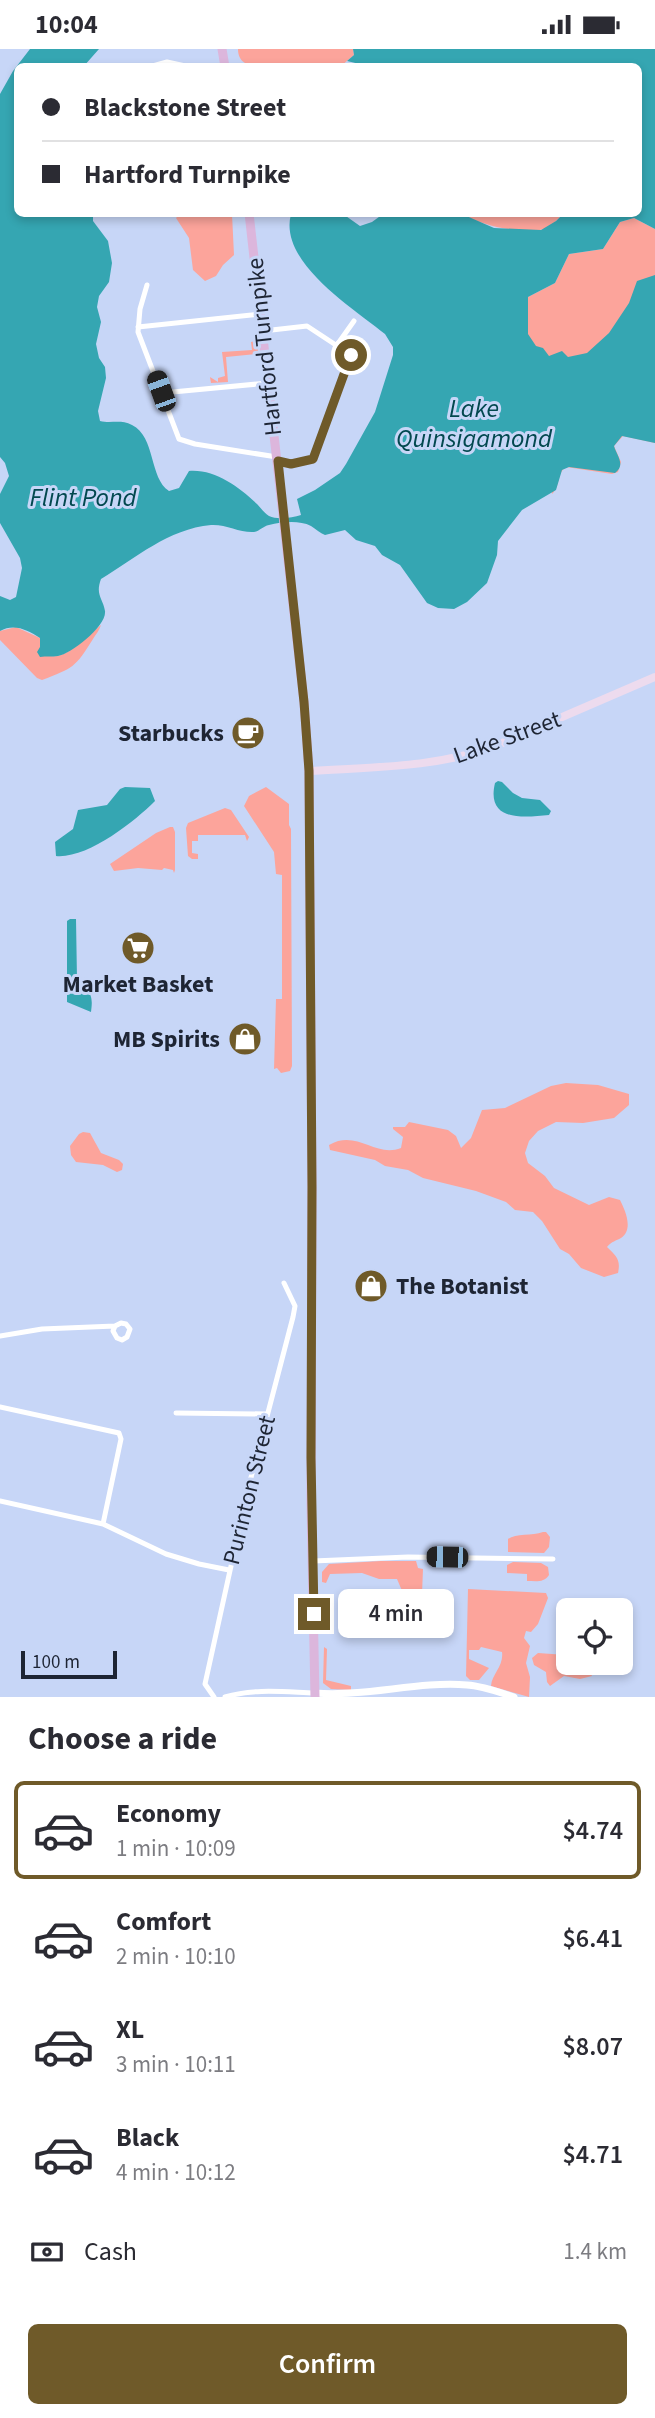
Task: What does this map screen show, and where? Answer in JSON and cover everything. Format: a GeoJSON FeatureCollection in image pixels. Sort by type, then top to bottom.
{"type":"FeatureCollection","features":[{"type":"Feature","properties":{"kind":"main road","name":"Hartford Turnpike"},"geometry":{"type":"LineString","coordinates":[[249,217],[303,695],[309,771],[315,1695]]}},
{"type":"Feature","properties":{"kind":"main road","name":"Lake Street"},"geometry":{"type":"LineString","coordinates":[[309,771],[415,764],[467,754],[500,744],[655,677]]}},
{"type":"Feature","properties":{"kind":"street"},"geometry":{"type":"LineString","coordinates":[[147,285],[138,327],[177,436],[195,445],[277,459],[291,464],[308,462],[317,453],[351,355],[307,326],[263,331]]}},
{"type":"Feature","properties":{"kind":"street"},"geometry":{"type":"LineString","coordinates":[[138,327],[260,314]]}},
{"type":"Feature","properties":{"kind":"street"},"geometry":{"type":"LineString","coordinates":[[337,345],[354,321]]}},
{"type":"Feature","properties":{"kind":"street"},"geometry":{"type":"LineString","coordinates":[[162,393],[268,383]]}},
{"type":"Feature","properties":{"kind":"street","name":"Purinton Street"},"geometry":{"type":"LineString","coordinates":[[214,1697],[205,1683],[229,1570],[295,1306],[284,1283]]}},
{"type":"Feature","properties":{"kind":"street"},"geometry":{"type":"LineString","coordinates":[[0,1336],[42,1329],[115,1326]]}},
{"type":"Feature","properties":{"kind":"street"},"geometry":{"type":"LineString","coordinates":[[0,1407],[119,1433],[121,1439],[103,1524]]}},
{"type":"Feature","properties":{"kind":"street"},"geometry":{"type":"LineString","coordinates":[[176,1413],[267,1413]]}},
{"type":"Feature","properties":{"kind":"street"},"geometry":{"type":"LineString","coordinates":[[0,1501],[103,1524],[166,1554],[199,1565],[229,1570]]}},
{"type":"Feature","properties":{"kind":"street"},"geometry":{"type":"LineString","coordinates":[[313,1561],[408,1557],[553,1559]]}},
{"type":"Feature","properties":{"kind":"street"},"geometry":{"type":"LineString","coordinates":[[225,1697],[261,1691],[315,1695],[358,1694],[457,1684],[479,1686],[514,1697]]}},
{"type":"Feature","properties":{"kind":"shaded area"},"geometry":{"type":"Polygon","coordinates":[[[238,49],[353,49],[354,55],[345,63],[246,63],[240,57],[238,49]]]}},
{"type":"Feature","properties":{"kind":"shaded area"},"geometry":{"type":"Polygon","coordinates":[[[232,217],[234,255],[216,276],[205,281],[193,270],[189,238],[176,218],[232,217]]]}},
{"type":"Feature","properties":{"kind":"shaded area"},"geometry":{"type":"Polygon","coordinates":[[[468,217],[560,217],[547,228],[531,231],[500,228],[468,217]]]}},
{"type":"Feature","properties":{"kind":"shaded area"},"geometry":{"type":"Polygon","coordinates":[[[634,218],[655,229],[655,443],[623,436],[614,446],[621,462],[618,472],[612,474],[566,467],[552,494],[528,334],[528,297],[555,283],[569,254],[603,249],[620,222],[634,218]]]}},
{"type":"Feature","properties":{"kind":"shaded area"},"geometry":{"type":"Polygon","coordinates":[[[255,341],[258,351],[256,354],[226,357],[228,382],[211,383],[210,377],[218,382],[218,378],[225,376],[222,352],[252,350],[251,342],[255,341]]]}},
{"type":"Feature","properties":{"kind":"shaded area"},"geometry":{"type":"Polygon","coordinates":[[[101,625],[77,662],[42,680],[0,640],[0,631],[16,627],[40,638],[40,647],[47,654],[61,655],[101,625]]]}},
{"type":"Feature","properties":{"kind":"shaded area"},"geometry":{"type":"Polygon","coordinates":[[[266,787],[289,804],[291,829],[292,1066],[290,1071],[281,1073],[277,1068],[274,1069],[276,999],[282,999],[282,875],[276,874],[274,852],[244,806],[249,796],[266,787]]]}},
{"type":"Feature","properties":{"kind":"shaded area"},"geometry":{"type":"Polygon","coordinates":[[[225,808],[231,810],[249,837],[247,841],[245,835],[198,835],[198,841],[192,841],[192,853],[198,854],[198,859],[192,859],[188,856],[188,823],[225,808]]]}},
{"type":"Feature","properties":{"kind":"shaded area"},"geometry":{"type":"Polygon","coordinates":[[[173,827],[175,832],[174,873],[173,870],[164,868],[114,871],[110,864],[156,833],[173,827]]]}},
{"type":"Feature","properties":{"kind":"shaded area"},"geometry":{"type":"Polygon","coordinates":[[[566,1083],[598,1085],[629,1094],[629,1105],[614,1118],[583,1123],[556,1122],[538,1131],[529,1141],[525,1153],[528,1163],[545,1176],[554,1188],[589,1205],[609,1197],[620,1200],[627,1219],[627,1230],[621,1238],[607,1247],[617,1258],[618,1273],[604,1277],[581,1268],[569,1254],[560,1249],[533,1212],[515,1210],[506,1202],[476,1191],[423,1178],[408,1170],[330,1150],[329,1145],[348,1140],[383,1149],[401,1148],[403,1137],[393,1127],[405,1127],[409,1122],[448,1130],[456,1136],[461,1148],[471,1138],[482,1110],[505,1108],[551,1086],[566,1083]]]}},
{"type":"Feature","properties":{"kind":"shaded area"},"geometry":{"type":"Polygon","coordinates":[[[83,1132],[90,1133],[101,1153],[119,1160],[123,1164],[122,1170],[117,1172],[103,1165],[76,1162],[71,1155],[70,1146],[83,1132]]]}},
{"type":"Feature","properties":{"kind":"shaded area"},"geometry":{"type":"Polygon","coordinates":[[[546,1532],[550,1537],[549,1547],[544,1553],[508,1552],[508,1539],[546,1532]]]}},
{"type":"Feature","properties":{"kind":"shaded area"},"geometry":{"type":"Polygon","coordinates":[[[416,1561],[418,1568],[423,1569],[422,1594],[403,1593],[397,1579],[379,1579],[362,1573],[330,1574],[326,1583],[322,1582],[322,1572],[329,1564],[416,1561]]]}},
{"type":"Feature","properties":{"kind":"shaded area"},"geometry":{"type":"Polygon","coordinates":[[[513,1562],[541,1563],[548,1567],[549,1575],[542,1580],[527,1581],[527,1574],[507,1573],[507,1565],[513,1562]]]}},
{"type":"Feature","properties":{"kind":"shaded area"},"geometry":{"type":"Polygon","coordinates":[[[468,1589],[546,1593],[548,1598],[538,1624],[531,1632],[526,1631],[524,1638],[530,1646],[526,1663],[530,1677],[529,1697],[491,1686],[501,1662],[502,1652],[481,1647],[479,1650],[469,1650],[469,1659],[489,1668],[479,1680],[470,1680],[466,1676],[468,1589]]]}},
{"type":"Feature","properties":{"kind":"shaded area"},"geometry":{"type":"Polygon","coordinates":[[[324,1647],[327,1649],[326,1680],[351,1686],[351,1690],[331,1689],[323,1683],[324,1647]]]}},
{"type":"Feature","properties":{"kind":"shaded area"},"geometry":{"type":"Polygon","coordinates":[[[538,1653],[556,1654],[556,1675],[592,1676],[580,1679],[564,1676],[550,1686],[546,1672],[534,1665],[532,1658],[538,1653]]]}},
{"type":"Feature","properties":{"kind":"water","name":"Lake Quinsigamond"},"geometry":{"type":"Polygon","coordinates":[[[30,49],[99,49],[87,63],[19,63],[30,49]]]}},
{"type":"Feature","properties":{"kind":"water","name":"Lake Quinsigamond"},"geometry":{"type":"Polygon","coordinates":[[[353,49],[655,49],[655,229],[634,218],[620,222],[603,249],[569,254],[555,283],[528,297],[528,334],[536,346],[543,348],[549,356],[562,351],[568,357],[587,353],[609,333],[629,303],[637,281],[655,275],[655,443],[622,436],[614,446],[620,464],[615,473],[569,467],[562,470],[556,490],[522,510],[498,541],[497,555],[487,583],[467,602],[454,609],[438,608],[427,603],[400,565],[382,555],[375,546],[356,540],[345,530],[325,535],[311,526],[296,522],[269,525],[254,532],[211,525],[167,538],[101,579],[99,593],[105,611],[100,624],[87,638],[64,654],[40,657],[37,652],[40,638],[16,628],[0,631],[0,596],[10,600],[16,597],[22,568],[20,558],[0,523],[0,494],[9,476],[0,457],[0,94],[13,71],[14,217],[93,217],[93,221],[108,241],[112,263],[109,282],[99,296],[97,307],[101,322],[96,344],[99,358],[105,367],[106,378],[98,411],[100,421],[128,423],[140,431],[149,448],[158,477],[169,491],[179,488],[189,471],[208,473],[234,486],[269,516],[289,518],[301,515],[297,499],[340,473],[346,464],[375,412],[393,355],[393,347],[385,334],[338,297],[307,266],[296,249],[290,232],[291,217],[347,217],[360,226],[379,217],[469,217],[494,228],[541,230],[560,217],[642,217],[642,63],[355,63],[347,61],[354,55],[353,49]]]}},
{"type":"Feature","properties":{"kind":"water"},"geometry":{"type":"Polygon","coordinates":[[[498,781],[522,798],[540,800],[551,811],[549,815],[527,817],[501,811],[494,795],[495,783],[498,781]]]}},
{"type":"Feature","properties":{"kind":"water"},"geometry":{"type":"Polygon","coordinates":[[[150,788],[155,801],[109,838],[82,852],[56,856],[55,842],[73,829],[78,810],[107,805],[120,789],[150,788]]]}},
{"type":"Feature","properties":{"kind":"water"},"geometry":{"type":"Polygon","coordinates":[[[76,919],[77,980],[91,996],[91,1012],[67,1002],[67,921],[76,919]]]}},
{"type":"Feature","properties":{"kind":"place","name":"Starbucks"},"geometry":{"type":"Point","coordinates":[248,733]}},
{"type":"Feature","properties":{"kind":"place","name":"Market Basket"},"geometry":{"type":"Point","coordinates":[138,948]}},
{"type":"Feature","properties":{"kind":"place","name":"MB Spirits"},"geometry":{"type":"Point","coordinates":[245,1039]}},
{"type":"Feature","properties":{"kind":"place","name":"The Botanist"},"geometry":{"type":"Point","coordinates":[371,1286]}},
{"type":"Feature","properties":{"kind":"route"},"geometry":{"type":"LineString","coordinates":[[314,1614],[309,771],[278,461],[291,464],[313,459],[323,438],[351,355]]}},
{"type":"Feature","properties":{"kind":"water label","name":"Flint Pond"},"geometry":{"type":"Point","coordinates":[83,497]}}]}
